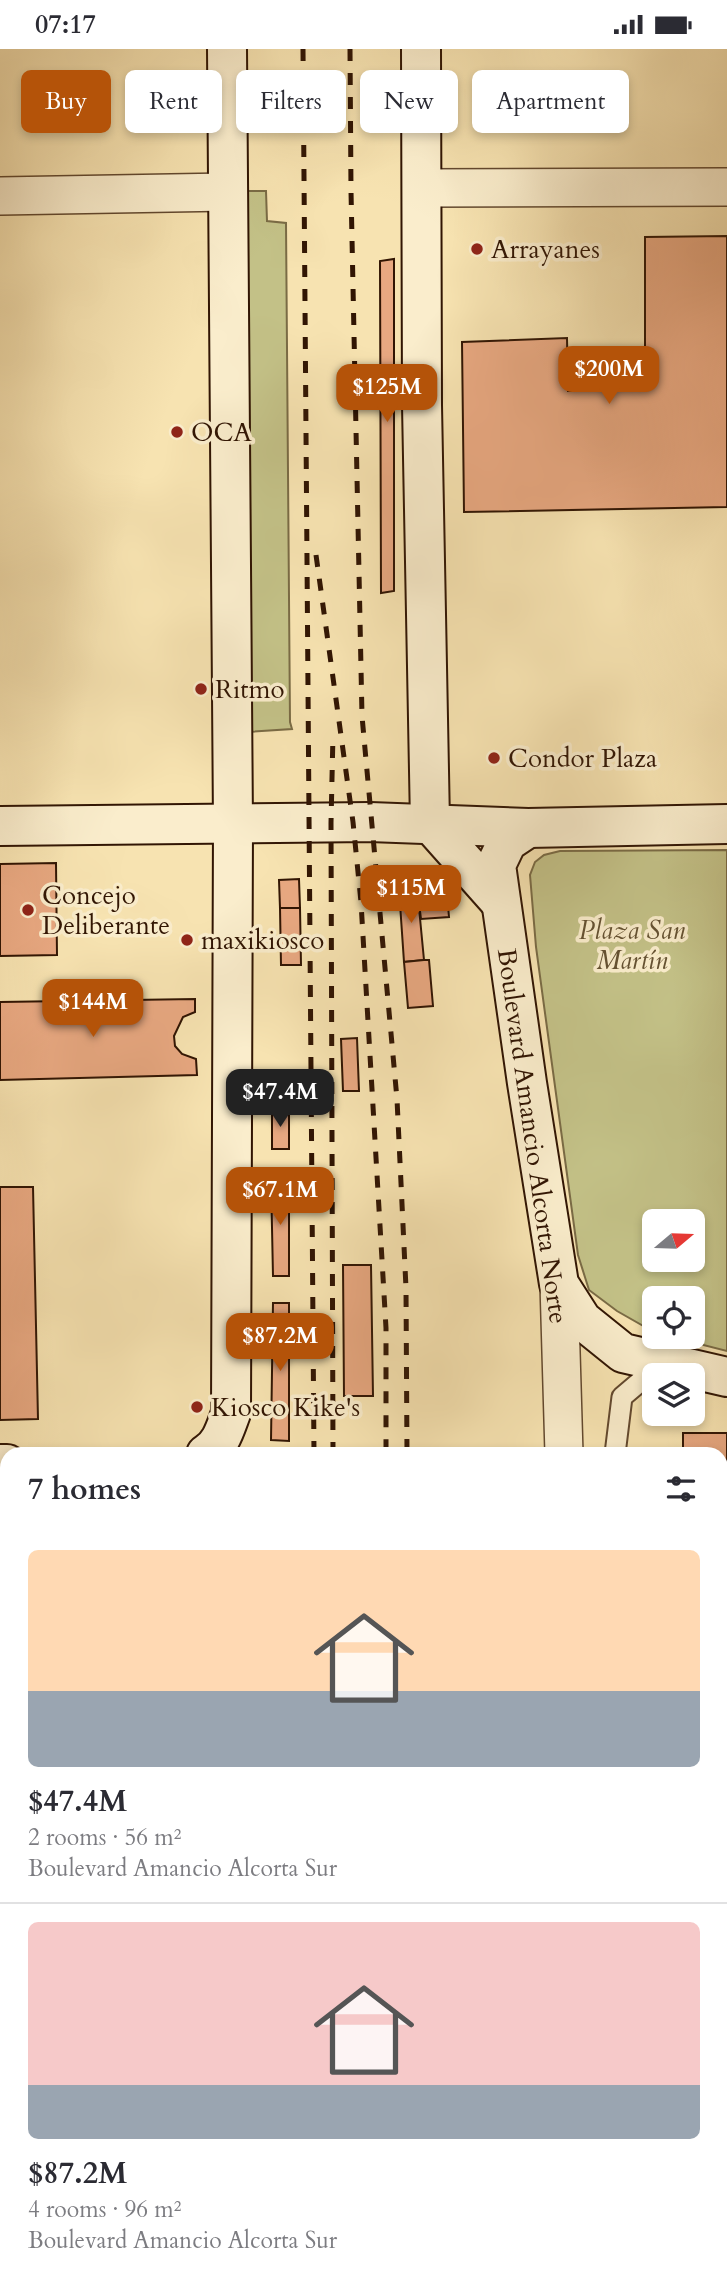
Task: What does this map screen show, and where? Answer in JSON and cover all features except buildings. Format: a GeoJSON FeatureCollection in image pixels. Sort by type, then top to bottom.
{"type":"FeatureCollection","features":[{"type":"Feature","properties":{"kind":"street"},"geometry":{"type":"LineString","coordinates":[[214,1447],[223,1435],[231,1413],[233,824],[227,49]]}},
{"type":"Feature","properties":{"kind":"street"},"geometry":{"type":"LineString","coordinates":[[421,49],[423,500],[430,823],[501,903]]}},
{"type":"Feature","properties":{"kind":"street"},"geometry":{"type":"LineString","coordinates":[[422,188],[727,187]]}},
{"type":"Feature","properties":{"kind":"street"},"geometry":{"type":"LineString","coordinates":[[0,196],[228,192]]}},
{"type":"Feature","properties":{"kind":"street"},"geometry":{"type":"LineString","coordinates":[[0,826],[430,823],[528,828],[727,824]]}},
{"type":"Feature","properties":{"kind":"street","name":"Boulevard Amancio Alcorta Norte"},"geometry":{"type":"LineString","coordinates":[[528,828],[507,842],[496,865],[559,1284],[564,1447]]}},
{"type":"Feature","properties":{"kind":"street"},"geometry":{"type":"LineString","coordinates":[[559,1284],[582,1320],[623,1353],[665,1363]]}},
{"type":"Feature","properties":{"kind":"street"},"geometry":{"type":"LineString","coordinates":[[705,1372],[727,1377]]}},
{"type":"Feature","properties":{"kind":"lane"},"geometry":{"type":"LineString","coordinates":[[616,1447],[622,1397],[642,1380]]}},
{"type":"Feature","properties":{"kind":"green space"},"geometry":{"type":"Polygon","coordinates":[[[244,191],[266,191],[267,221],[286,223],[292,729],[248,732],[244,191]]]}},
{"type":"Feature","properties":{"kind":"green space","name":"Plaza San Martín"},"geometry":{"type":"Polygon","coordinates":[[[727,850],[727,1351],[705,1345],[705,1286],[642,1286],[642,1325],[589,1290],[578,1255],[536,947],[530,875],[535,862],[544,855],[560,851],[727,850]]]}},
{"type":"Feature","properties":{"kind":"railway"},"geometry":{"type":"LineString","coordinates":[[303,49],[314,1447]]}},
{"type":"Feature","properties":{"kind":"railway"},"geometry":{"type":"LineString","coordinates":[[350,49],[362,716],[397,1099],[406,1288],[407,1447]]}},
{"type":"Feature","properties":{"kind":"railway"},"geometry":{"type":"LineString","coordinates":[[316,555],[353,822],[361,902],[386,1328],[386,1447]]}},
{"type":"Feature","properties":{"kind":"railway"},"geometry":{"type":"LineString","coordinates":[[333,734],[333,1447]]}},
{"type":"Feature","properties":{"kind":"place","name":"Arrayanes"},"geometry":{"type":"Point","coordinates":[477,249]}},
{"type":"Feature","properties":{"kind":"place","name":"OCA"},"geometry":{"type":"Point","coordinates":[177,432]}},
{"type":"Feature","properties":{"kind":"place","name":"Ritmo"},"geometry":{"type":"Point","coordinates":[201,689]}},
{"type":"Feature","properties":{"kind":"place","name":"Condor Plaza"},"geometry":{"type":"Point","coordinates":[494,758]}},
{"type":"Feature","properties":{"kind":"place","name":"Concejo Deliberante"},"geometry":{"type":"Point","coordinates":[28,910]}},
{"type":"Feature","properties":{"kind":"place","name":"maxikiosco"},"geometry":{"type":"Point","coordinates":[187,940]}},
{"type":"Feature","properties":{"kind":"place","name":"Kiosco Kike's"},"geometry":{"type":"Point","coordinates":[197,1407]}}]}
